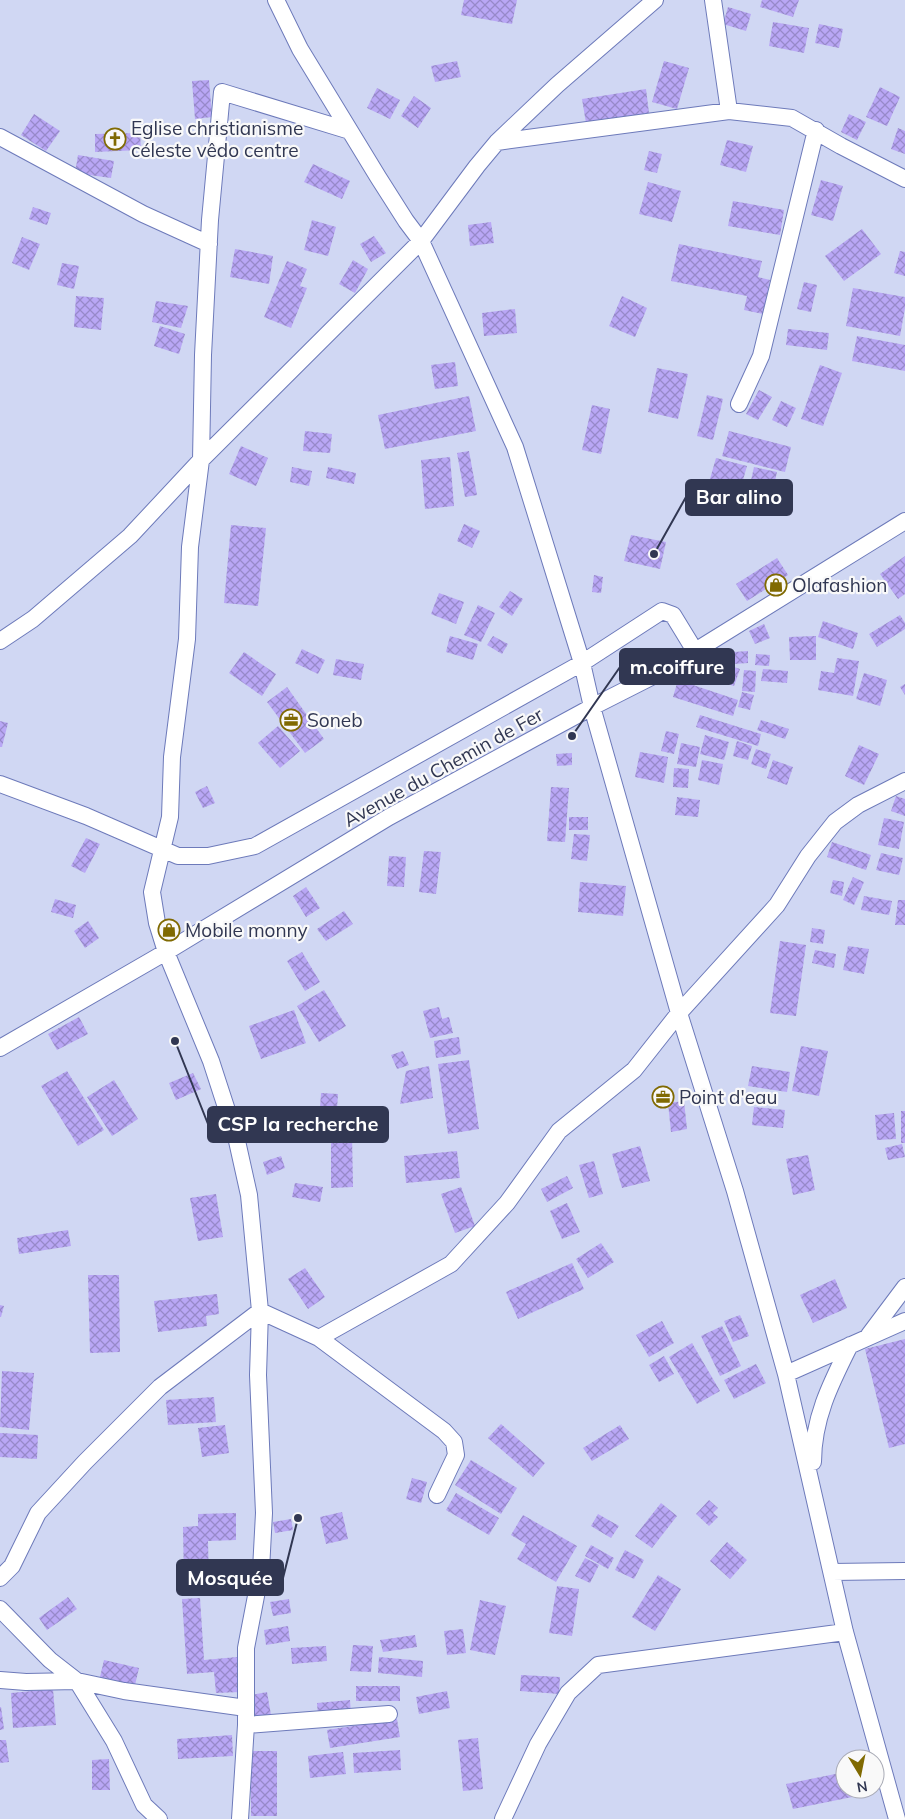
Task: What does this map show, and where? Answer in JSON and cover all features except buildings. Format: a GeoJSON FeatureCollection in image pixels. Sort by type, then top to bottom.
{"type":"FeatureCollection","features":[{"type":"Feature","properties":{"kind":"street"},"geometry":{"type":"LineString","coordinates":[[276,0],[300,49],[406,221],[421,241],[514,447],[582,663],[592,707],[679,1014],[735,1191],[786,1374],[845,1632],[897,1819]]}},
{"type":"Feature","properties":{"kind":"street"},"geometry":{"type":"LineString","coordinates":[[0,641],[33,619],[130,536],[201,460],[421,241],[476,166],[498,142],[557,85],[655,0]]}},
{"type":"Feature","properties":{"kind":"street"},"geometry":{"type":"LineString","coordinates":[[713,0],[729,111]]}},
{"type":"Feature","properties":{"kind":"street"},"geometry":{"type":"LineString","coordinates":[[240,1819],[246,1725],[246,1648],[261,1570],[264,1513],[258,1375],[260,1310],[249,1195],[237,1141],[211,1061],[166,952],[157,923],[152,892],[170,817],[172,758],[187,639],[190,547],[201,460],[203,355],[209,244],[222,92],[350,131]]}},
{"type":"Feature","properties":{"kind":"street"},"geometry":{"type":"LineString","coordinates":[[498,142],[729,111],[792,118],[905,179]]}},
{"type":"Feature","properties":{"kind":"street"},"geometry":{"type":"LineString","coordinates":[[739,404],[761,356],[816,130]]}},
{"type":"Feature","properties":{"kind":"street"},"geometry":{"type":"LineString","coordinates":[[0,137],[143,214],[209,244]]}},
{"type":"Feature","properties":{"kind":"street","name":"Avenue du Chemin de Fer"},"geometry":{"type":"LineString","coordinates":[[0,1048],[166,952],[389,817],[592,707],[663,671],[902,527]]}},
{"type":"Feature","properties":{"kind":"street"},"geometry":{"type":"LineString","coordinates":[[0,784],[86,816],[178,856],[208,856],[255,846],[582,663],[662,611],[673,615],[695,652]]}},
{"type":"Feature","properties":{"kind":"street"},"geometry":{"type":"LineString","coordinates":[[319,1338],[451,1264],[507,1203],[559,1130],[634,1070],[679,1014],[777,905],[808,856],[835,822],[858,804],[905,780]]}},
{"type":"Feature","properties":{"kind":"street"},"geometry":{"type":"LineString","coordinates":[[867,1337],[905,1287]]}},
{"type":"Feature","properties":{"kind":"street"},"geometry":{"type":"LineString","coordinates":[[260,1310],[319,1338],[444,1431],[454,1442],[456,1455],[437,1496]]}},
{"type":"Feature","properties":{"kind":"street"},"geometry":{"type":"LineString","coordinates":[[0,1578],[12,1566],[38,1513],[85,1462],[160,1387],[260,1310]]}},
{"type":"Feature","properties":{"kind":"street"},"geometry":{"type":"LineString","coordinates":[[786,1374],[905,1321]]}},
{"type":"Feature","properties":{"kind":"street"},"geometry":{"type":"LineString","coordinates":[[814,1492],[813,1443],[826,1392],[850,1344]]}},
{"type":"Feature","properties":{"kind":"street"},"geometry":{"type":"LineString","coordinates":[[832,1572],[905,1571]]}},
{"type":"Feature","properties":{"kind":"street"},"geometry":{"type":"LineString","coordinates":[[0,1609],[50,1660],[78,1681],[114,1742],[144,1805],[159,1819]]}},
{"type":"Feature","properties":{"kind":"street"},"geometry":{"type":"LineString","coordinates":[[502,1819],[538,1744],[568,1693],[598,1665],[845,1632]]}},
{"type":"Feature","properties":{"kind":"street"},"geometry":{"type":"LineString","coordinates":[[0,1680],[26,1682],[78,1681],[124,1691],[246,1708]]}},
{"type":"Feature","properties":{"kind":"street"},"geometry":{"type":"LineString","coordinates":[[246,1725],[389,1714]]}},
{"type":"Feature","properties":{"kind":"place","name":"Eglise christianisme céleste vêdo centre"},"geometry":{"type":"Point","coordinates":[115,139]}},
{"type":"Feature","properties":{"kind":"place","name":"Bar alino"},"geometry":{"type":"Point","coordinates":[654,554]}},
{"type":"Feature","properties":{"kind":"place","name":"Olafashion"},"geometry":{"type":"Point","coordinates":[776,585]}},
{"type":"Feature","properties":{"kind":"place","name":"Soneb"},"geometry":{"type":"Point","coordinates":[291,720]}},
{"type":"Feature","properties":{"kind":"place","name":"m.coiffure"},"geometry":{"type":"Point","coordinates":[572,736]}},
{"type":"Feature","properties":{"kind":"place","name":"Mobile monny"},"geometry":{"type":"Point","coordinates":[169,930]}},
{"type":"Feature","properties":{"kind":"place","name":"CSP la recherche"},"geometry":{"type":"Point","coordinates":[175,1041]}},
{"type":"Feature","properties":{"kind":"place","name":"Point d'eau"},"geometry":{"type":"Point","coordinates":[663,1097]}},
{"type":"Feature","properties":{"kind":"place","name":"Mosquée"},"geometry":{"type":"Point","coordinates":[298,1518]}}]}
